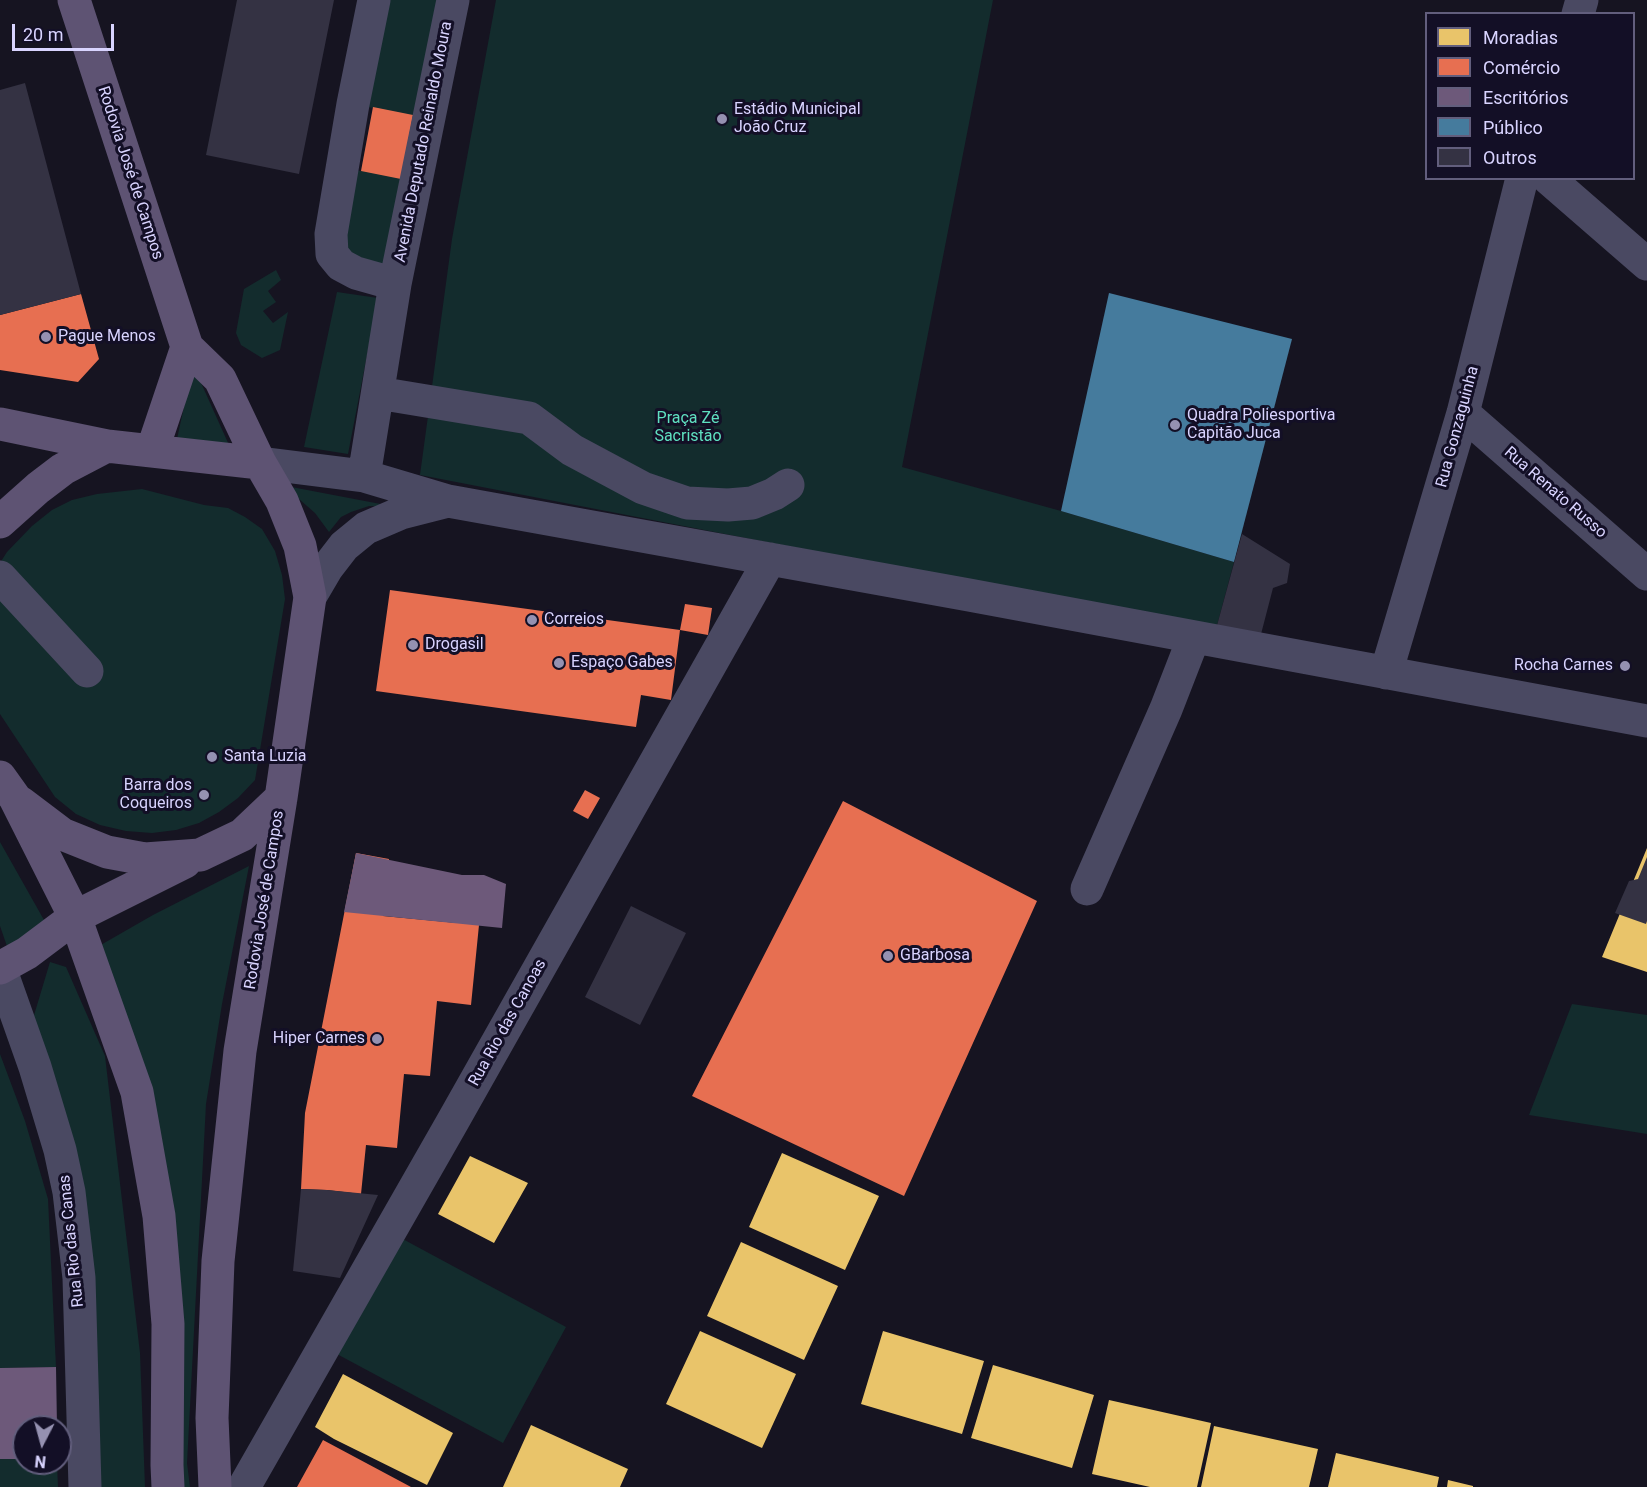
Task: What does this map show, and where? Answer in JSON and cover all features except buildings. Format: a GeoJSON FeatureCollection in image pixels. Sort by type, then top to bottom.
{"type":"FeatureCollection","features":[{"type":"Feature","properties":{"kind":"main road","name":"Rodovia José de Campos"},"geometry":{"type":"LineString","coordinates":[[74,0],[187,346],[220,379],[260,464],[282,501],[300,546],[310,597],[281,798],[240,1051],[218,1261],[212,1418],[215,1487]]}},
{"type":"Feature","properties":{"kind":"main road"},"geometry":{"type":"LineString","coordinates":[[152,451],[187,346]]}},
{"type":"Feature","properties":{"kind":"main road"},"geometry":{"type":"LineString","coordinates":[[0,424],[107,446],[260,464]]}},
{"type":"Feature","properties":{"kind":"main road"},"geometry":{"type":"LineString","coordinates":[[0,522],[63,469],[107,446]]}},
{"type":"Feature","properties":{"kind":"main road"},"geometry":{"type":"LineString","coordinates":[[8,788],[62,834],[107,852],[145,859],[200,855]]}},
{"type":"Feature","properties":{"kind":"main road"},"geometry":{"type":"LineString","coordinates":[[8,788],[75,917],[137,1092],[159,1216],[168,1324],[168,1487]]}},
{"type":"Feature","properties":{"kind":"main road"},"geometry":{"type":"LineString","coordinates":[[0,968],[27,953],[75,917],[242,835],[281,798]]}},
{"type":"Feature","properties":{"kind":"street","name":"Avenida Deputado Reinaldo Moura"},"geometry":{"type":"LineString","coordinates":[[374,0],[353,104],[331,234],[332,254],[341,265],[356,273],[395,284]]}},
{"type":"Feature","properties":{"kind":"street","name":"Avenida Deputado Reinaldo Moura"},"geometry":{"type":"LineString","coordinates":[[364,476],[395,284],[453,0]]}},
{"type":"Feature","properties":{"kind":"street","name":"Rua Gonzaguinha"},"geometry":{"type":"LineString","coordinates":[[1386,673],[1463,413],[1521,180]]}},
{"type":"Feature","properties":{"kind":"street"},"geometry":{"type":"LineString","coordinates":[[1550,180],[1647,264]]}},
{"type":"Feature","properties":{"kind":"street"},"geometry":{"type":"LineString","coordinates":[[378,393],[529,418],[572,450],[643,488],[687,503],[728,505],[752,503],[788,485]]}},
{"type":"Feature","properties":{"kind":"street","name":"Rua Renato Russo"},"geometry":{"type":"LineString","coordinates":[[1463,413],[1647,574]]}},
{"type":"Feature","properties":{"kind":"street"},"geometry":{"type":"LineString","coordinates":[[260,464],[364,476],[448,501],[1647,721]]}},
{"type":"Feature","properties":{"kind":"street"},"geometry":{"type":"LineString","coordinates":[[310,597],[327,568],[344,546],[366,528],[401,513],[448,501]]}},
{"type":"Feature","properties":{"kind":"street","name":"Rua Rio das Canoas"},"geometry":{"type":"LineString","coordinates":[[244,1487],[770,559]]}},
{"type":"Feature","properties":{"kind":"street"},"geometry":{"type":"LineString","coordinates":[[0,577],[87,671]]}},
{"type":"Feature","properties":{"kind":"street"},"geometry":{"type":"LineString","coordinates":[[1087,889],[1166,709],[1194,637]]}},
{"type":"Feature","properties":{"kind":"street","name":"Rua Rio das Canas"},"geometry":{"type":"LineString","coordinates":[[0,968],[35,1067],[60,1150],[69,1192],[79,1278],[85,1487]]}},
{"type":"Feature","properties":{"kind":"green space"},"geometry":{"type":"Polygon","coordinates":[[[374,0],[453,0],[395,284],[356,273],[331,234],[342,168],[361,171],[373,108],[353,104],[374,0]]]}},
{"type":"Feature","properties":{"kind":"green space","name":"Estádio Municipal João Cruz"},"geometry":{"type":"Polygon","coordinates":[[[496,0],[993,0],[902,467],[1234,562],[1216,629],[420,475],[452,239],[496,0]]]}},
{"type":"Feature","properties":{"kind":"green space"},"geometry":{"type":"Polygon","coordinates":[[[276,270],[281,280],[268,291],[276,302],[263,311],[273,323],[288,312],[280,350],[262,358],[241,345],[236,333],[244,289],[276,270]]]}},
{"type":"Feature","properties":{"kind":"green space"},"geometry":{"type":"Polygon","coordinates":[[[337,292],[378,298],[348,454],[304,447],[337,292]]]}},
{"type":"Feature","properties":{"kind":"green space"},"geometry":{"type":"Polygon","coordinates":[[[193,365],[229,445],[177,439],[193,365]]]}},
{"type":"Feature","properties":{"kind":"green space"},"geometry":{"type":"Polygon","coordinates":[[[281,485],[391,506],[369,506],[351,512],[341,517],[329,532],[315,513],[281,485]]]}},
{"type":"Feature","properties":{"kind":"green space"},"geometry":{"type":"Polygon","coordinates":[[[142,489],[204,505],[228,508],[262,529],[275,551],[282,575],[285,599],[255,780],[238,798],[199,823],[176,830],[152,833],[126,831],[100,825],[76,814],[55,797],[0,714],[0,563],[7,552],[32,526],[52,510],[72,500],[97,494],[142,489]]]}},
{"type":"Feature","properties":{"kind":"green space"},"geometry":{"type":"Polygon","coordinates":[[[0,842],[44,920],[10,955],[0,926],[0,842]]]}},
{"type":"Feature","properties":{"kind":"green space"},"geometry":{"type":"Polygon","coordinates":[[[249,866],[222,1004],[206,1104],[187,1463],[190,1487],[174,1487],[163,1272],[92,950],[153,915],[249,866]]]}},
{"type":"Feature","properties":{"kind":"green space"},"geometry":{"type":"Polygon","coordinates":[[[50,962],[66,967],[105,1056],[140,1353],[145,1487],[96,1487],[29,1032],[50,962]]]}},
{"type":"Feature","properties":{"kind":"green space"},"geometry":{"type":"Polygon","coordinates":[[[1572,1004],[1647,1015],[1647,1134],[1529,1115],[1572,1004]]]}},
{"type":"Feature","properties":{"kind":"green space"},"geometry":{"type":"Polygon","coordinates":[[[0,1054],[25,1121],[48,1199],[56,1367],[0,1368],[0,1054]]]}},
{"type":"Feature","properties":{"kind":"green space"},"geometry":{"type":"Polygon","coordinates":[[[399,1237],[566,1327],[503,1443],[335,1353],[399,1237]]]}},
{"type":"Feature","properties":{"kind":"green space"},"geometry":{"type":"Polygon","coordinates":[[[0,1459],[12,1459],[12,1475],[58,1475],[58,1487],[0,1487],[0,1459]]]}},
{"type":"Feature","properties":{"kind":"place","name":"Estádio Municipal João Cruz"},"geometry":{"type":"Point","coordinates":[722,119]}},
{"type":"Feature","properties":{"kind":"place","name":"Pague Menos"},"geometry":{"type":"Point","coordinates":[46,337]}},
{"type":"Feature","properties":{"kind":"place","name":"Quadra Poliesportiva Capitão Juca"},"geometry":{"type":"Point","coordinates":[1175,425]}},
{"type":"Feature","properties":{"kind":"place","name":"Correios"},"geometry":{"type":"Point","coordinates":[532,620]}},
{"type":"Feature","properties":{"kind":"place","name":"Drogasil"},"geometry":{"type":"Point","coordinates":[413,645]}},
{"type":"Feature","properties":{"kind":"place","name":"Espaço Gabes"},"geometry":{"type":"Point","coordinates":[559,663]}},
{"type":"Feature","properties":{"kind":"place","name":"Rocha Carnes"},"geometry":{"type":"Point","coordinates":[1625,666]}},
{"type":"Feature","properties":{"kind":"place","name":"Santa Luzia"},"geometry":{"type":"Point","coordinates":[212,757]}},
{"type":"Feature","properties":{"kind":"place","name":"Barra dos Coqueiros"},"geometry":{"type":"Point","coordinates":[204,795]}},
{"type":"Feature","properties":{"kind":"place","name":"GBarbosa"},"geometry":{"type":"Point","coordinates":[888,956]}},
{"type":"Feature","properties":{"kind":"place","name":"Hiper Carnes"},"geometry":{"type":"Point","coordinates":[377,1039]}},
{"type":"Feature","properties":{"kind":"park label","name":"Praça Zé Sacristão"},"geometry":{"type":"Point","coordinates":[688,428]}}]}
